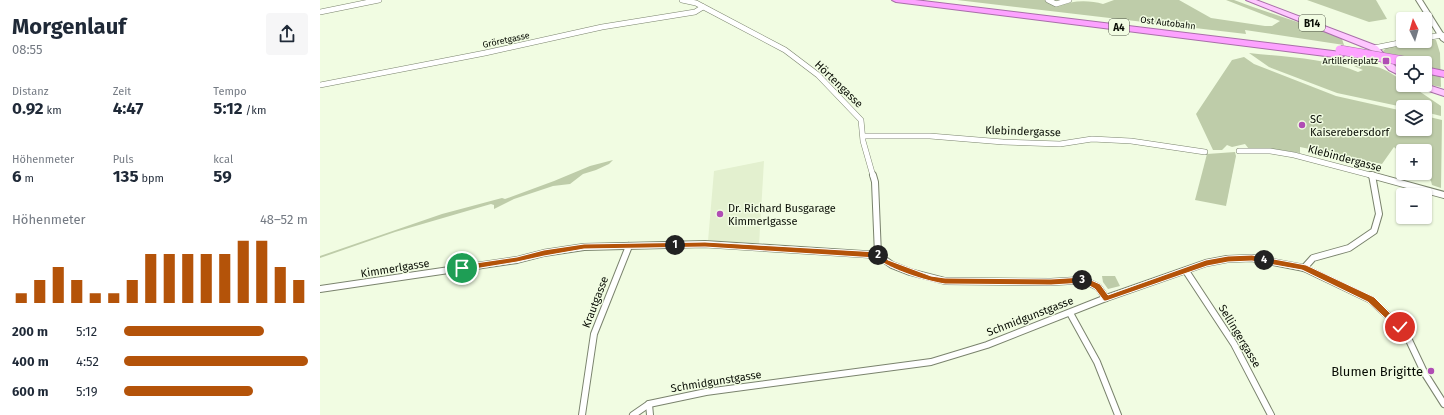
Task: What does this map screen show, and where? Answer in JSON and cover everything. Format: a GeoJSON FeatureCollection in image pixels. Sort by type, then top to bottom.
{"type":"FeatureCollection","features":[{"type":"Feature","properties":{"kind":"highway","name":"Ost Autobahn"},"geometry":{"type":"LineString","coordinates":[[896,0],[1340,52]]}},
{"type":"Feature","properties":{"kind":"highway","name":"Ost Autobahn"},"geometry":{"type":"LineString","coordinates":[[936,0],[1278,41],[1340,52]]}},
{"type":"Feature","properties":{"kind":"highway","name":"A4"},"geometry":{"type":"LineString","coordinates":[[1340,52],[1396,60]]}},
{"type":"Feature","properties":{"kind":"highway","name":"A4"},"geometry":{"type":"LineString","coordinates":[[1340,52],[1396,64]]}},
{"type":"Feature","properties":{"kind":"highway"},"geometry":{"type":"LineString","coordinates":[[1432,66],[1444,69]]}},
{"type":"Feature","properties":{"kind":"highway"},"geometry":{"type":"LineString","coordinates":[[1432,71],[1444,74]]}},
{"type":"Feature","properties":{"kind":"main road","name":"B14"},"geometry":{"type":"LineString","coordinates":[[1250,0],[1374,48],[1396,71]]}},
{"type":"Feature","properties":{"kind":"main road"},"geometry":{"type":"LineString","coordinates":[[1419,0],[1443,37]]}},
{"type":"Feature","properties":{"kind":"main road"},"geometry":{"type":"LineString","coordinates":[[1427,0],[1444,26]]}},
{"type":"Feature","properties":{"kind":"main road"},"geometry":{"type":"LineString","coordinates":[[1432,89],[1444,93]]}},
{"type":"Feature","properties":{"kind":"street"},"geometry":{"type":"LineString","coordinates":[[320,12],[379,0]]}},
{"type":"Feature","properties":{"kind":"street","name":"Hörtengasse"},"geometry":{"type":"LineString","coordinates":[[682,0],[696,3],[784,50],[818,74],[855,112],[861,120],[864,136],[863,142],[875,182],[878,255]]}},
{"type":"Feature","properties":{"kind":"street"},"geometry":{"type":"LineString","coordinates":[[1048,0],[1056,4],[1069,0]]}},
{"type":"Feature","properties":{"kind":"street","name":"Gröretgasse"},"geometry":{"type":"LineString","coordinates":[[695,12],[703,7]]}},
{"type":"Feature","properties":{"kind":"street","name":"Gröretgasse"},"geometry":{"type":"LineString","coordinates":[[320,84],[485,53],[602,27],[678,14],[712,11]]}},
{"type":"Feature","properties":{"kind":"street"},"geometry":{"type":"LineString","coordinates":[[1432,38],[1443,37]]}},
{"type":"Feature","properties":{"kind":"street"},"geometry":{"type":"LineString","coordinates":[[1374,48],[1396,44]]}},
{"type":"Feature","properties":{"kind":"street","name":"Klebindergasse"},"geometry":{"type":"LineString","coordinates":[[864,136],[930,136],[1003,142],[1060,144],[1092,139],[1131,141],[1205,152]]}},
{"type":"Feature","properties":{"kind":"street","name":"Klebindergasse"},"geometry":{"type":"LineString","coordinates":[[1239,151],[1270,152],[1294,155],[1372,174],[1444,195]]}},
{"type":"Feature","properties":{"kind":"street"},"geometry":{"type":"LineString","coordinates":[[1304,268],[1313,258],[1349,248],[1374,231],[1379,214],[1372,174]]}},
{"type":"Feature","properties":{"kind":"street","name":"Kimmerlgasse"},"geometry":{"type":"LineString","coordinates":[[320,289],[517,260],[544,253],[584,247],[705,244],[878,255],[886,262],[931,279],[945,281],[1051,282],[1084,280],[1098,287],[1106,298]]}},
{"type":"Feature","properties":{"kind":"street","name":"Krautgasse"},"geometry":{"type":"LineString","coordinates":[[582,415],[594,334],[629,246]]}},
{"type":"Feature","properties":{"kind":"street","name":"Schmidgunstgasse"},"geometry":{"type":"LineString","coordinates":[[633,415],[649,404],[706,392],[931,362],[987,345],[1106,298],[1206,263],[1228,259],[1252,258],[1304,268],[1371,300],[1400,327],[1408,338],[1425,374],[1444,404]]}},
{"type":"Feature","properties":{"kind":"street","name":"Sellingergasse"},"geometry":{"type":"LineString","coordinates":[[1186,271],[1234,344],[1271,415]]}},
{"type":"Feature","properties":{"kind":"street"},"geometry":{"type":"LineString","coordinates":[[1070,313],[1081,329],[1093,353],[1118,415]]}},
{"type":"Feature","properties":{"kind":"street"},"geometry":{"type":"LineString","coordinates":[[649,404],[650,415]]}},
{"type":"Feature","properties":{"kind":"shaded area"},"geometry":{"type":"Polygon","coordinates":[[[957,0],[1067,0],[1057,4],[1059,6],[1081,1],[1103,4],[1114,0],[1179,0],[1211,18],[1265,26],[1272,26],[1280,21],[1226,0],[1234,0],[1338,37],[1342,39],[1344,45],[1245,30],[1246,34],[957,0]]]}},
{"type":"Feature","properties":{"kind":"shaded area"},"geometry":{"type":"Polygon","coordinates":[[[1307,0],[1376,0],[1387,19],[1369,22],[1307,0]]]}},
{"type":"Feature","properties":{"kind":"shaded area"},"geometry":{"type":"Polygon","coordinates":[[[1432,40],[1436,40],[1440,53],[1441,87],[1432,85],[1432,56],[1396,56],[1396,67],[1383,51],[1386,48],[1396,46],[1396,48],[1432,48],[1432,40]]]}},
{"type":"Feature","properties":{"kind":"shaded area"},"geometry":{"type":"Polygon","coordinates":[[[1249,53],[1319,61],[1345,67],[1358,72],[1363,70],[1354,66],[1375,66],[1396,77],[1396,92],[1420,92],[1441,106],[1441,116],[1432,114],[1432,100],[1396,100],[1396,106],[1337,93],[1269,67],[1249,53]]]}},
{"type":"Feature","properties":{"kind":"shaded area","name":"SC Kaiserebersdorf"},"geometry":{"type":"Polygon","coordinates":[[[1244,57],[1254,64],[1336,96],[1396,109],[1396,136],[1432,136],[1432,118],[1442,120],[1441,188],[1432,185],[1430,180],[1432,180],[1432,144],[1396,144],[1396,149],[1394,147],[1382,164],[1300,147],[1300,153],[1274,149],[1249,149],[1245,144],[1232,147],[1227,145],[1222,150],[1213,150],[1196,114],[1232,60],[1244,57]]]}},
{"type":"Feature","properties":{"kind":"shaded area"},"geometry":{"type":"Polygon","coordinates":[[[1235,152],[1236,156],[1226,206],[1195,200],[1207,154],[1235,152]]]}},
{"type":"Feature","properties":{"kind":"shaded area"},"geometry":{"type":"Polygon","coordinates":[[[613,160],[609,164],[583,174],[570,184],[553,186],[514,199],[494,209],[494,205],[491,204],[395,232],[320,258],[320,256],[442,214],[502,198],[505,199],[590,166],[613,160]]]}},
{"type":"Feature","properties":{"kind":"shaded area","name":"Dr. Richard Busgarage Kimmerlgasse"},"geometry":{"type":"Polygon","coordinates":[[[764,161],[759,245],[708,241],[714,171],[764,161]]]}},
{"type":"Feature","properties":{"kind":"shaded area"},"geometry":{"type":"Polygon","coordinates":[[[1102,276],[1115,276],[1120,286],[1108,289],[1103,282],[1102,276]]]}},
{"type":"Feature","properties":{"kind":"place","name":"Artillerieplatz"},"geometry":{"type":"Point","coordinates":[1386,61]}},
{"type":"Feature","properties":{"kind":"place","name":"SC Kaiserebersdorf"},"geometry":{"type":"Point","coordinates":[1302,125]}},
{"type":"Feature","properties":{"kind":"place","name":"Dr. Richard Busgarage Kimmerlgasse"},"geometry":{"type":"Point","coordinates":[720,214]}},
{"type":"Feature","properties":{"kind":"place","name":"Blumen Brigitte"},"geometry":{"type":"Point","coordinates":[1431,371]}},
{"type":"Feature","properties":{"kind":"route"},"geometry":{"type":"LineString","coordinates":[[462,268],[517,260],[544,253],[584,247],[705,244],[878,255],[886,262],[931,279],[945,281],[1051,282],[1084,280],[1098,287],[1106,298],[1206,263],[1228,259],[1252,258],[1304,268],[1371,300],[1400,327]]}}]}
